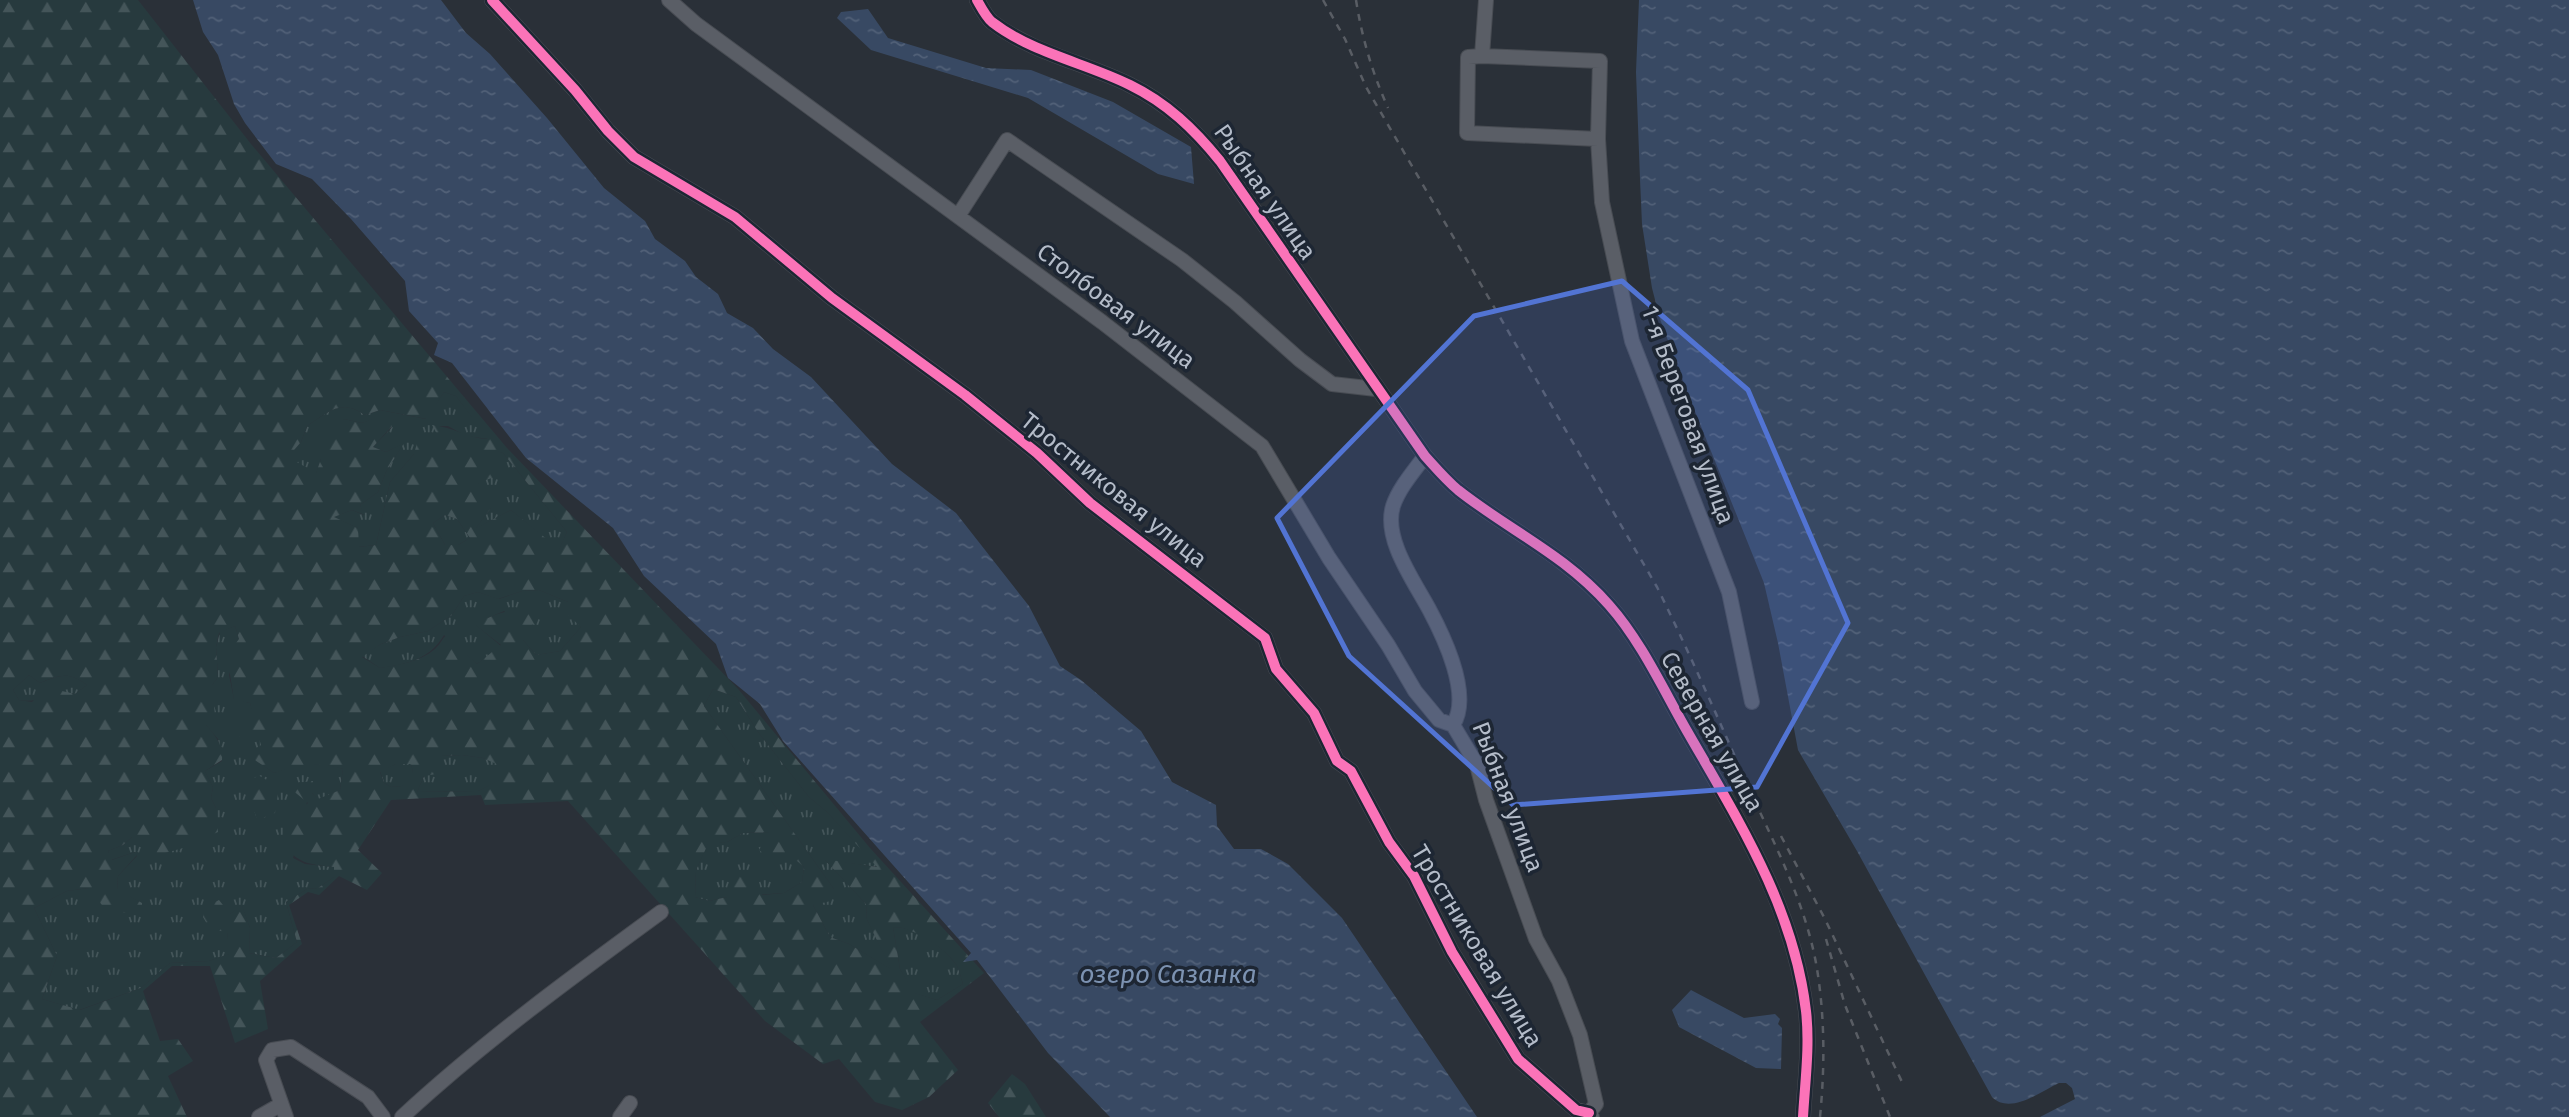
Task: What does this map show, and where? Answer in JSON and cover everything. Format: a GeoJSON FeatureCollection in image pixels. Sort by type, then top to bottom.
{"type":"FeatureCollection","features":[{"type":"Feature","properties":{"kind":"street","name":"Тростниковая улица"},"geometry":{"type":"LineString","coordinates":[[492,0],[634,157],[735,217],[832,298],[965,395],[1037,453],[1090,503],[1265,638],[1276,669],[1314,713],[1337,761],[1351,771],[1389,842],[1414,876],[1452,952],[1518,1059],[1576,1110],[1590,1115]]}},
{"type":"Feature","properties":{"kind":"street","name":"Столбовая улица"},"geometry":{"type":"LineString","coordinates":[[669,0],[696,24],[1102,322],[1262,446],[1329,558],[1388,645],[1415,691],[1439,720],[1452,725]]}},
{"type":"Feature","properties":{"kind":"street","name":"Рыбная улица"},"geometry":{"type":"LineString","coordinates":[[977,0],[991,21],[1031,44],[1129,84],[1159,101],[1194,129],[1220,161],[1424,456],[1393,505],[1391,527],[1411,581],[1429,609],[1454,667],[1459,691],[1459,710],[1452,725],[1477,765],[1486,800],[1536,939],[1559,981],[1580,1035],[1596,1104],[1590,1115]]}},
{"type":"Feature","properties":{"kind":"street"},"geometry":{"type":"LineString","coordinates":[[1486,0],[1482,56],[1468,57],[1467,133],[1598,139]]}},
{"type":"Feature","properties":{"kind":"street","name":"1-я Береговая улица"},"geometry":{"type":"LineString","coordinates":[[1482,56],[1600,61],[1598,139],[1606,232],[1632,341],[1729,592],[1752,702]]}},
{"type":"Feature","properties":{"kind":"street"},"geometry":{"type":"LineString","coordinates":[[958,216],[1007,140],[1182,260],[1332,384],[1376,388]]}},
{"type":"Feature","properties":{"kind":"street","name":"Северная улица"},"geometry":{"type":"LineString","coordinates":[[1424,456],[1456,488],[1570,567],[1610,606],[1638,646],[1749,840],[1784,915],[1806,1012],[1803,1117]]}},
{"type":"Feature","properties":{"kind":"street"},"geometry":{"type":"LineString","coordinates":[[402,1117],[452,1071],[661,912]]}},
{"type":"Feature","properties":{"kind":"street"},"geometry":{"type":"LineString","coordinates":[[259,1117],[283,1111],[266,1060],[272,1050],[291,1047],[368,1097],[383,1117]]}},
{"type":"Feature","properties":{"kind":"street"},"geometry":{"type":"LineString","coordinates":[[620,1117],[630,1103]]}},
{"type":"Feature","properties":{"kind":"highlighted area"},"geometry":{"type":"Polygon","coordinates":[[[1622,281],[1748,390],[1848,623],[1757,787],[1513,805],[1349,656],[1277,518],[1474,316],[1622,281]]]}},
{"type":"Feature","properties":{"kind":"green space"},"geometry":{"type":"Polygon","coordinates":[[[0,0],[138,0],[251,144],[507,448],[739,690],[870,848],[984,973],[920,1022],[958,1070],[929,1097],[902,1110],[875,1102],[839,1059],[823,1064],[765,1021],[568,801],[485,805],[481,795],[391,800],[358,850],[382,873],[367,890],[339,876],[319,895],[308,892],[289,905],[302,944],[260,981],[268,1029],[235,1043],[210,966],[172,966],[143,991],[160,1041],[178,1039],[193,1061],[168,1076],[187,1117],[0,1117],[0,0]],[[444,392],[427,419],[380,410],[365,415],[342,407],[328,412],[307,426],[301,442],[288,457],[316,473],[321,459],[313,447],[329,427],[344,419],[362,423],[382,415],[392,426],[373,447],[386,452],[404,443],[386,472],[378,492],[360,505],[365,515],[352,510],[334,517],[358,528],[359,547],[376,545],[390,482],[414,454],[419,436],[432,441],[439,438],[432,425],[488,439],[456,396],[444,392]],[[492,450],[497,476],[478,483],[494,495],[491,508],[476,528],[511,510],[559,549],[567,532],[503,453],[492,450]],[[445,515],[433,523],[445,545],[458,545],[470,538],[457,519],[445,515]],[[539,590],[522,591],[498,599],[478,592],[464,596],[452,615],[428,631],[381,644],[362,657],[380,668],[409,662],[423,657],[456,631],[461,649],[477,664],[501,645],[469,620],[481,614],[488,618],[514,610],[540,609],[537,623],[523,628],[523,640],[536,655],[560,651],[581,627],[568,615],[568,602],[539,590]],[[235,626],[219,633],[216,647],[218,677],[212,685],[215,716],[206,725],[218,741],[222,760],[205,771],[213,787],[211,798],[216,808],[218,832],[183,848],[158,855],[132,837],[123,845],[108,851],[112,860],[135,852],[137,855],[118,876],[117,889],[142,903],[142,912],[108,913],[89,888],[67,891],[34,908],[57,956],[42,999],[80,1010],[141,988],[170,963],[209,961],[229,954],[227,932],[210,929],[203,917],[205,907],[219,900],[230,914],[242,905],[250,928],[249,953],[276,958],[297,942],[286,902],[307,889],[318,888],[334,877],[334,867],[304,862],[281,842],[289,818],[308,803],[291,789],[297,783],[313,781],[312,793],[318,799],[340,790],[343,769],[308,765],[274,773],[249,756],[261,745],[258,735],[238,737],[228,725],[233,716],[253,717],[250,703],[234,700],[227,655],[239,639],[235,626]],[[29,675],[13,690],[19,700],[32,702],[41,693],[62,691],[75,694],[87,685],[69,676],[40,683],[29,675]],[[713,689],[704,706],[834,889],[831,901],[813,905],[830,937],[849,944],[891,969],[867,920],[866,904],[824,859],[877,867],[827,812],[809,797],[758,732],[736,697],[713,689]],[[441,756],[442,773],[424,776],[417,792],[478,791],[501,779],[501,766],[483,758],[441,756]],[[396,764],[380,772],[384,783],[391,787],[402,786],[404,776],[413,772],[411,764],[396,764]],[[770,832],[743,833],[727,842],[708,844],[696,870],[695,897],[709,901],[727,897],[739,875],[759,882],[762,895],[784,893],[802,882],[804,867],[789,854],[773,861],[759,850],[770,832]],[[893,927],[900,969],[915,993],[937,1000],[963,984],[956,965],[943,950],[927,939],[909,930],[893,927]]]}},
{"type":"Feature","properties":{"kind":"green space"},"geometry":{"type":"Polygon","coordinates":[[[444,392],[456,396],[489,439],[466,436],[448,426],[433,426],[440,438],[414,454],[390,482],[376,545],[358,547],[358,528],[333,517],[352,510],[364,515],[360,505],[378,492],[386,472],[403,444],[386,452],[373,447],[392,427],[382,416],[362,423],[344,419],[321,459],[316,474],[287,457],[301,442],[307,426],[335,409],[349,408],[365,415],[380,410],[426,419],[444,392]]]}},
{"type":"Feature","properties":{"kind":"green space"},"geometry":{"type":"Polygon","coordinates":[[[492,449],[503,453],[567,532],[559,550],[511,510],[475,529],[491,508],[478,483],[492,449]]]}},
{"type":"Feature","properties":{"kind":"green space"},"geometry":{"type":"Polygon","coordinates":[[[445,515],[457,519],[470,538],[458,545],[445,545],[433,523],[445,515]]]}},
{"type":"Feature","properties":{"kind":"green space"},"geometry":{"type":"Polygon","coordinates":[[[539,590],[568,602],[581,627],[560,651],[536,655],[523,640],[523,627],[504,611],[488,618],[470,620],[501,646],[477,664],[444,635],[424,655],[399,665],[380,668],[362,656],[381,644],[428,631],[452,615],[464,596],[478,592],[499,599],[522,591],[539,590]]]}},
{"type":"Feature","properties":{"kind":"green space"},"geometry":{"type":"Polygon","coordinates":[[[235,626],[239,639],[229,675],[234,699],[250,703],[262,745],[250,756],[274,773],[308,765],[343,769],[340,790],[318,800],[312,793],[312,782],[293,858],[305,864],[334,867],[334,877],[318,888],[307,889],[286,902],[297,942],[276,958],[249,953],[250,928],[242,906],[230,914],[227,932],[230,954],[209,961],[170,963],[141,988],[79,1010],[42,999],[57,956],[34,908],[67,891],[89,888],[142,903],[117,890],[118,876],[137,856],[135,852],[111,860],[108,851],[123,845],[132,837],[216,808],[211,798],[213,787],[205,771],[222,761],[218,739],[206,725],[212,685],[218,677],[216,647],[220,632],[235,626]]]}},
{"type":"Feature","properties":{"kind":"green space"},"geometry":{"type":"Polygon","coordinates":[[[29,675],[40,683],[69,676],[87,685],[75,694],[19,700],[13,690],[29,675]]]}},
{"type":"Feature","properties":{"kind":"green space"},"geometry":{"type":"Polygon","coordinates":[[[713,689],[736,697],[758,732],[809,797],[827,812],[878,867],[825,860],[866,904],[867,920],[892,970],[849,944],[830,937],[813,905],[834,889],[704,706],[713,689]]]}},
{"type":"Feature","properties":{"kind":"green space"},"geometry":{"type":"Polygon","coordinates":[[[440,756],[483,758],[501,765],[502,779],[478,791],[417,792],[424,776],[440,756]]]}},
{"type":"Feature","properties":{"kind":"green space"},"geometry":{"type":"Polygon","coordinates":[[[396,764],[411,764],[413,772],[402,786],[391,787],[384,783],[380,771],[396,764]]]}},
{"type":"Feature","properties":{"kind":"green space"},"geometry":{"type":"Polygon","coordinates":[[[258,775],[279,787],[275,813],[257,820],[251,800],[243,788],[258,775]]]}},
{"type":"Feature","properties":{"kind":"green space"},"geometry":{"type":"Polygon","coordinates":[[[771,832],[760,850],[789,853],[804,867],[802,882],[784,893],[709,901],[695,897],[696,870],[708,843],[727,842],[743,833],[771,832]]]}},
{"type":"Feature","properties":{"kind":"green space"},"geometry":{"type":"Polygon","coordinates":[[[893,927],[910,930],[935,944],[955,963],[963,984],[937,1000],[914,993],[900,969],[893,927]]]}},
{"type":"Feature","properties":{"kind":"green space"},"geometry":{"type":"Polygon","coordinates":[[[1012,1074],[1025,1084],[1046,1117],[999,1117],[988,1103],[1012,1074]]]}},
{"type":"Feature","properties":{"kind":"water","name":"озеро Сазанка"},"geometry":{"type":"Polygon","coordinates":[[[193,0],[441,0],[466,33],[490,54],[547,118],[604,188],[645,221],[655,239],[685,261],[696,277],[718,294],[727,313],[753,328],[773,349],[811,377],[892,464],[956,513],[1029,606],[1060,666],[1081,680],[1141,731],[1172,782],[1216,805],[1217,826],[1234,849],[1261,849],[1288,864],[1342,918],[1477,1117],[1110,1117],[1048,1053],[977,960],[963,962],[971,953],[783,741],[760,704],[728,678],[716,644],[644,576],[613,528],[526,458],[452,363],[434,355],[438,343],[409,311],[405,281],[351,219],[312,179],[276,164],[234,104],[218,55],[203,32],[193,0]]]}},
{"type":"Feature","properties":{"kind":"water"},"geometry":{"type":"Polygon","coordinates":[[[1639,0],[2569,0],[2569,1117],[2040,1117],[2075,1099],[2072,1088],[2066,1083],[2059,1083],[2016,1103],[1999,1102],[1992,1097],[1857,851],[1798,750],[1764,583],[1686,389],[1660,319],[1652,288],[1642,224],[1636,72],[1639,0]]]}},
{"type":"Feature","properties":{"kind":"water"},"geometry":{"type":"Polygon","coordinates":[[[868,9],[888,38],[986,68],[1031,70],[1113,102],[1191,147],[1194,184],[1158,174],[1028,98],[871,50],[837,18],[841,12],[868,9]]]}},
{"type":"Feature","properties":{"kind":"water"},"geometry":{"type":"Polygon","coordinates":[[[1691,990],[1744,1018],[1775,1014],[1780,1019],[1778,1024],[1782,1028],[1781,1069],[1756,1068],[1679,1027],[1672,1010],[1691,990]]]}},
{"type":"Feature","properties":{"kind":"railway"},"geometry":{"type":"LineString","coordinates":[[1323,0],[1345,39],[1366,87],[1657,587],[1780,856],[1805,919],[1819,982],[1823,1040],[1820,1117]]}},
{"type":"Feature","properties":{"kind":"railway"},"geometry":{"type":"LineString","coordinates":[[1356,0],[1368,55],[1388,108]]}},
{"type":"Feature","properties":{"kind":"railway"},"geometry":{"type":"LineString","coordinates":[[1781,836],[1825,919],[1902,1082]]}},
{"type":"Feature","properties":{"kind":"railway"},"geometry":{"type":"LineString","coordinates":[[1826,939],[1845,1005],[1890,1117]]}},
{"type":"Feature","properties":{"kind":"cycle path"},"geometry":{"type":"LineString","coordinates":[[492,0],[634,157],[735,217],[832,298],[965,395],[1037,453],[1090,503],[1265,638],[1276,669],[1314,713],[1337,761],[1351,771],[1389,842],[1414,876],[1452,952],[1518,1059],[1576,1110],[1589,1113]]}},
{"type":"Feature","properties":{"kind":"cycle path"},"geometry":{"type":"LineString","coordinates":[[977,0],[990,20],[1008,33],[1042,50],[1130,85],[1156,100],[1190,128],[1220,161],[1425,456],[1458,490],[1574,571],[1621,619],[1651,666],[1744,831],[1777,900],[1800,973],[1806,1011],[1807,1051],[1803,1117]]}}]}
